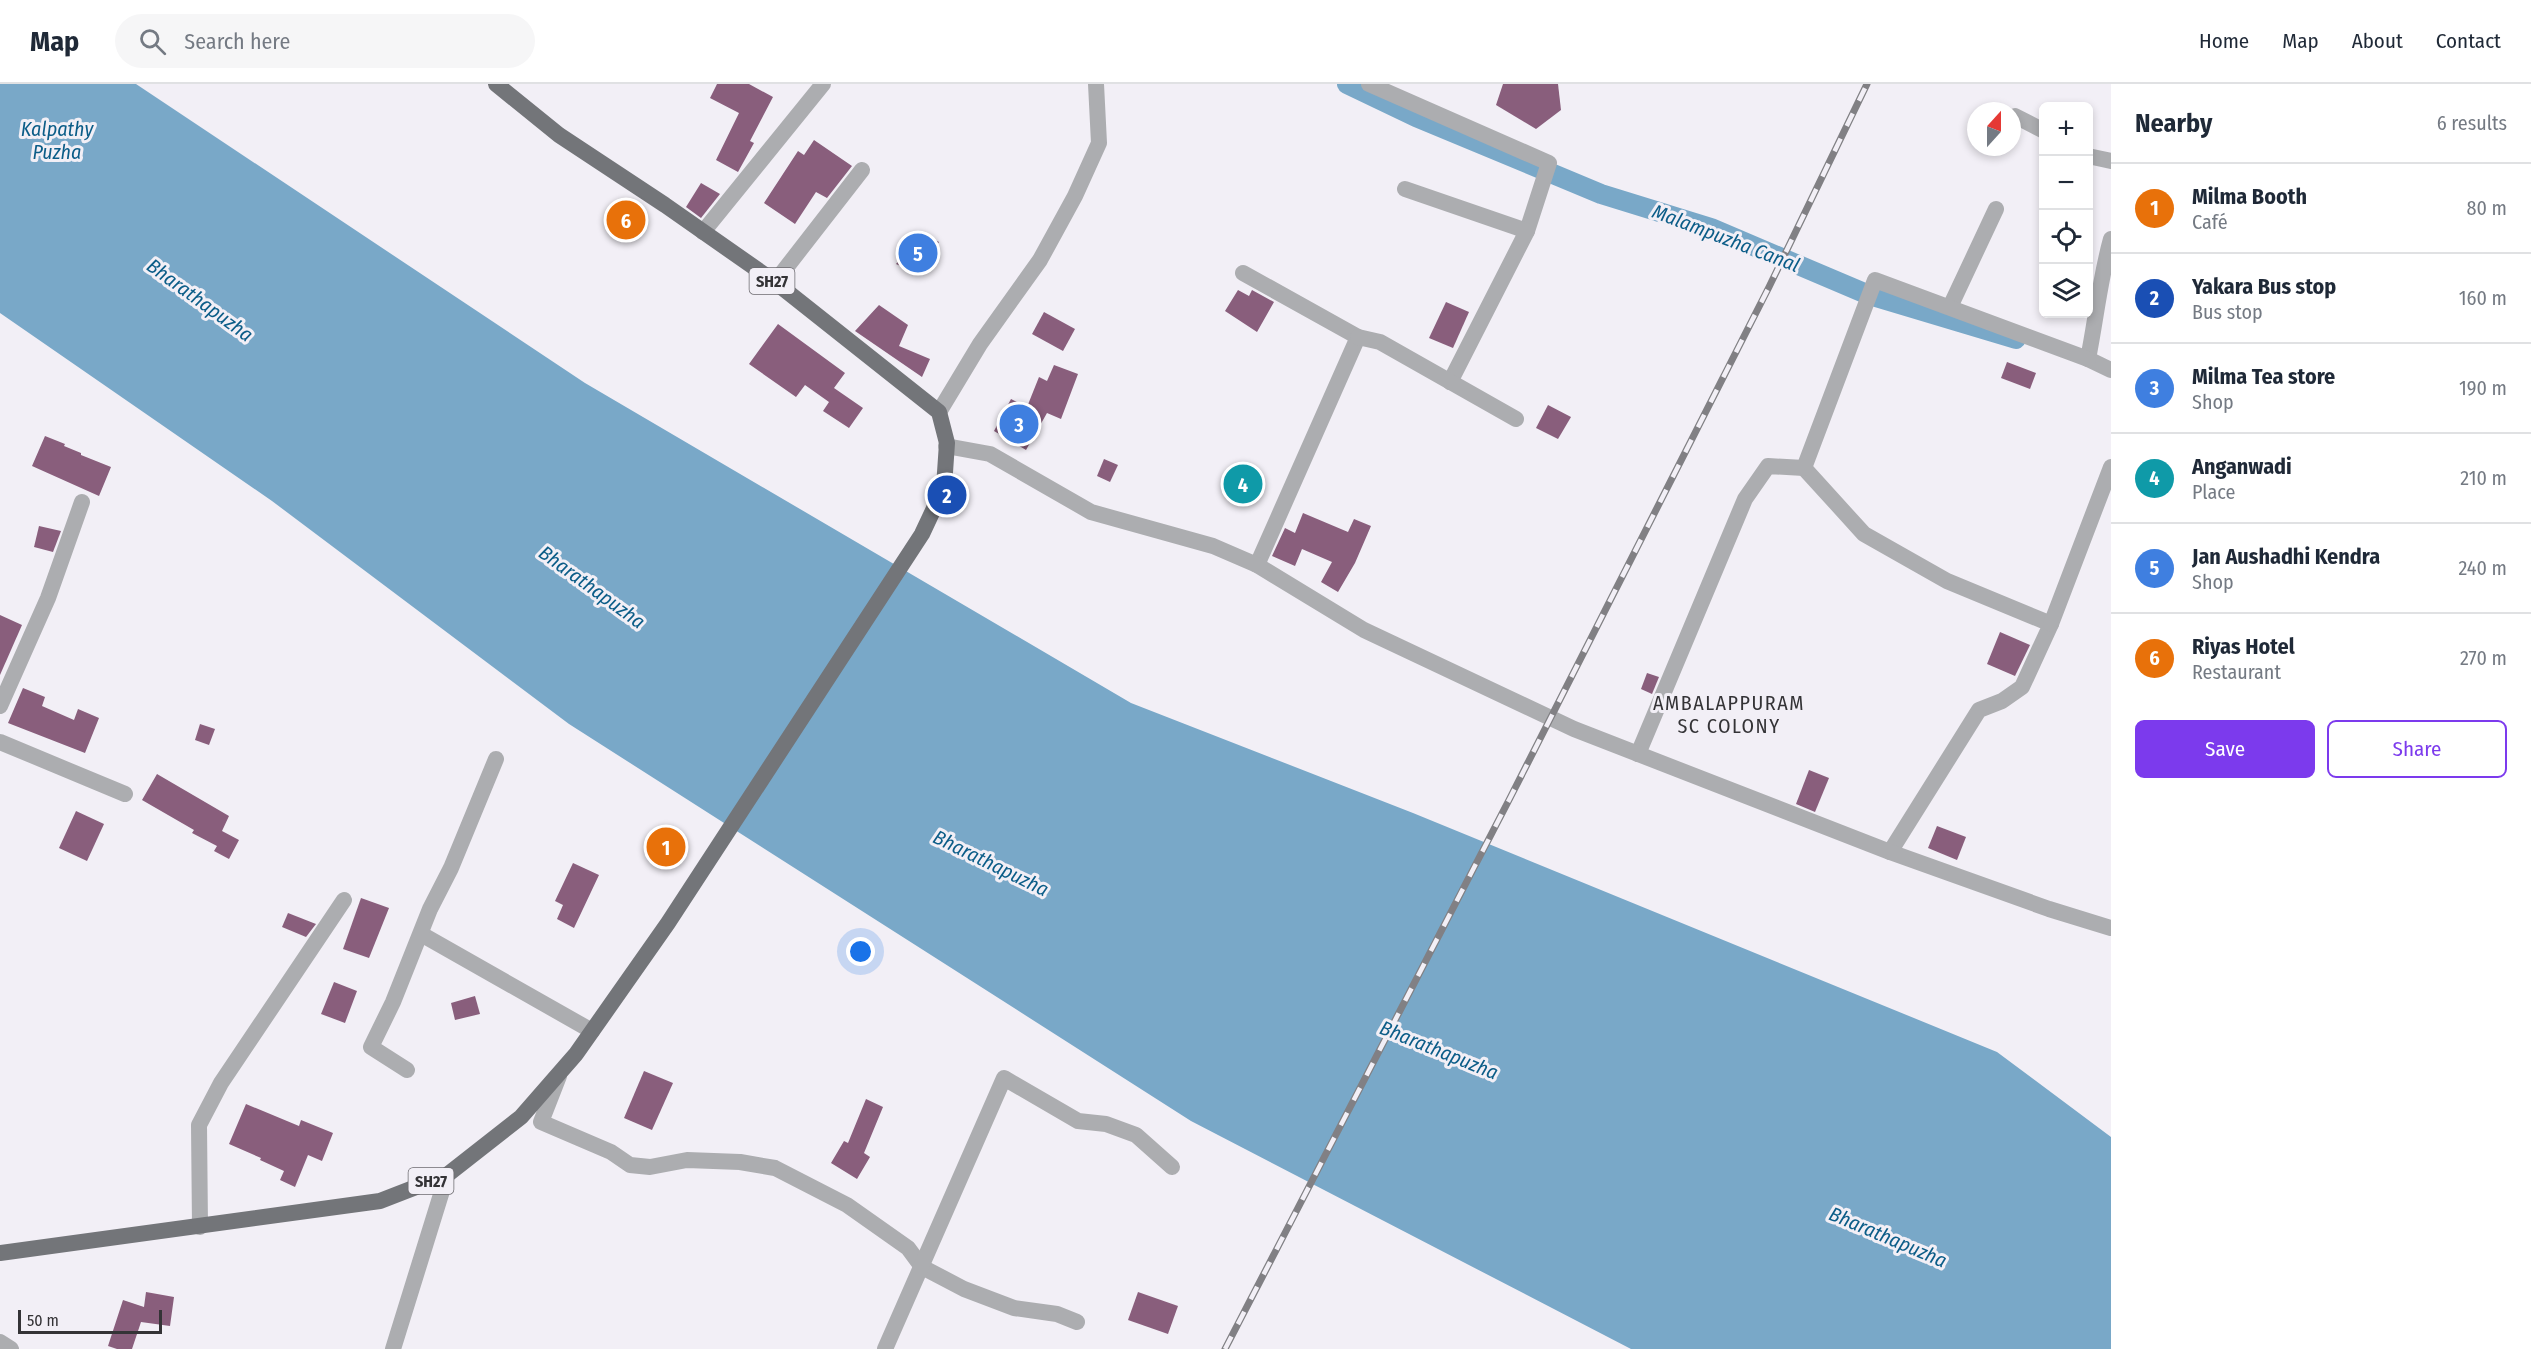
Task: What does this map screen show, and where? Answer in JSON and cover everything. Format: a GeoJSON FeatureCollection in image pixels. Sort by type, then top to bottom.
{"type":"FeatureCollection","features":[{"type":"Feature","properties":{"kind":"main road","name":"SH27"},"geometry":{"type":"LineString","coordinates":[[0,1253],[380,1201],[447,1175],[521,1117],[592,1031],[668,923],[922,534],[944,487],[946,447],[939,412],[775,282],[559,135],[496,84]]}},
{"type":"Feature","properties":{"kind":"street"},"geometry":{"type":"LineString","coordinates":[[703,232],[824,84]]}},
{"type":"Feature","properties":{"kind":"street"},"geometry":{"type":"LineString","coordinates":[[939,412],[980,344],[1040,260],[1075,196],[1099,143],[1096,84]]}},
{"type":"Feature","properties":{"kind":"street"},"geometry":{"type":"LineString","coordinates":[[1369,84],[1549,163],[1527,231],[1450,382]]}},
{"type":"Feature","properties":{"kind":"street"},"geometry":{"type":"LineString","coordinates":[[2021,119],[2039,129]]}},
{"type":"Feature","properties":{"kind":"street"},"geometry":{"type":"LineString","coordinates":[[2093,157],[2111,161]]}},
{"type":"Feature","properties":{"kind":"street"},"geometry":{"type":"LineString","coordinates":[[775,282],[862,170]]}},
{"type":"Feature","properties":{"kind":"street"},"geometry":{"type":"LineString","coordinates":[[1405,189],[1527,231]]}},
{"type":"Feature","properties":{"kind":"street"},"geometry":{"type":"LineString","coordinates":[[1950,307],[1996,209]]}},
{"type":"Feature","properties":{"kind":"street"},"geometry":{"type":"LineString","coordinates":[[2088,359],[2098,311],[2104,263],[2111,239]]}},
{"type":"Feature","properties":{"kind":"street"},"geometry":{"type":"LineString","coordinates":[[1243,273],[1358,337],[1380,342],[1516,419]]}},
{"type":"Feature","properties":{"kind":"street"},"geometry":{"type":"LineString","coordinates":[[1804,468],[1875,280],[2088,359],[2111,370]]}},
{"type":"Feature","properties":{"kind":"street"},"geometry":{"type":"LineString","coordinates":[[1257,565],[1358,337]]}},
{"type":"Feature","properties":{"kind":"street"},"geometry":{"type":"LineString","coordinates":[[946,447],[990,454],[1091,512],[1213,546],[1257,565],[1364,630],[1574,729],[1890,852],[2049,909],[2111,928]]}},
{"type":"Feature","properties":{"kind":"street"},"geometry":{"type":"LineString","coordinates":[[1638,754],[1745,499],[1768,466],[1804,468],[1864,534],[1947,581],[2051,624]]}},
{"type":"Feature","properties":{"kind":"street"},"geometry":{"type":"LineString","coordinates":[[1890,852],[1978,710],[2002,701],[2022,687],[2051,624],[2111,466]]}},
{"type":"Feature","properties":{"kind":"street"},"geometry":{"type":"LineString","coordinates":[[0,706],[48,597],[82,502]]}},
{"type":"Feature","properties":{"kind":"street"},"geometry":{"type":"LineString","coordinates":[[0,742],[125,794]]}},
{"type":"Feature","properties":{"kind":"street"},"geometry":{"type":"LineString","coordinates":[[407,1070],[371,1047],[496,759]]}},
{"type":"Feature","properties":{"kind":"street"},"geometry":{"type":"LineString","coordinates":[[200,1227],[199,1125],[221,1083],[344,900]]}},
{"type":"Feature","properties":{"kind":"street"},"geometry":{"type":"LineString","coordinates":[[421,934],[592,1031]]}},
{"type":"Feature","properties":{"kind":"street"},"geometry":{"type":"LineString","coordinates":[[561,1069],[541,1122],[611,1152],[630,1166],[650,1167],[687,1160],[740,1162],[775,1168],[847,1205],[908,1248],[922,1267],[964,1289],[1014,1308],[1057,1314],[1077,1322]]}},
{"type":"Feature","properties":{"kind":"street"},"geometry":{"type":"LineString","coordinates":[[885,1349],[1004,1078],[1078,1122],[1106,1124],[1136,1135],[1172,1167]]}},
{"type":"Feature","properties":{"kind":"street"},"geometry":{"type":"LineString","coordinates":[[393,1349],[447,1175]]}},
{"type":"Feature","properties":{"kind":"street"},"geometry":{"type":"LineString","coordinates":[[0,1342],[11,1349]]}},
{"type":"Feature","properties":{"kind":"water"},"geometry":{"type":"Polygon","coordinates":[[[0,84],[136,84],[585,383],[1131,703],[1413,813],[1997,1052],[2111,1137],[2111,1349],[1631,1349],[1191,1121],[569,724],[272,501],[0,313],[0,84]]]}},
{"type":"Feature","properties":{"kind":"building"},"geometry":{"type":"Polygon","coordinates":[[[717,84],[749,84],[773,97],[750,141],[754,143],[738,172],[716,160],[739,113],[710,98],[717,84]]]}},
{"type":"Feature","properties":{"kind":"building"},"geometry":{"type":"Polygon","coordinates":[[[1503,84],[1558,84],[1561,110],[1536,129],[1496,105],[1503,84]]]}},
{"type":"Feature","properties":{"kind":"building"},"geometry":{"type":"Polygon","coordinates":[[[814,140],[852,166],[827,198],[816,192],[795,224],[764,203],[798,151],[804,155],[814,140]]]}},
{"type":"Feature","properties":{"kind":"building"},"geometry":{"type":"Polygon","coordinates":[[[701,183],[720,194],[701,218],[686,207],[701,183]]]}},
{"type":"Feature","properties":{"kind":"building"},"geometry":{"type":"Polygon","coordinates":[[[921,233],[939,242],[916,273],[896,264],[921,233]]]}},
{"type":"Feature","properties":{"kind":"building"},"geometry":{"type":"Polygon","coordinates":[[[1238,290],[1249,296],[1252,290],[1274,302],[1257,332],[1225,311],[1238,290]]]}},
{"type":"Feature","properties":{"kind":"building"},"geometry":{"type":"Polygon","coordinates":[[[1446,302],[1469,312],[1453,348],[1429,338],[1446,302]]]}},
{"type":"Feature","properties":{"kind":"building"},"geometry":{"type":"Polygon","coordinates":[[[879,305],[908,325],[899,346],[930,359],[922,377],[855,331],[879,305]]]}},
{"type":"Feature","properties":{"kind":"building"},"geometry":{"type":"Polygon","coordinates":[[[1044,312],[1075,329],[1063,351],[1032,334],[1044,312]]]}},
{"type":"Feature","properties":{"kind":"building"},"geometry":{"type":"Polygon","coordinates":[[[778,324],[845,373],[834,388],[863,408],[849,428],[823,411],[829,402],[805,385],[796,397],[749,364],[778,324]]]}},
{"type":"Feature","properties":{"kind":"building"},"geometry":{"type":"Polygon","coordinates":[[[2007,362],[2036,373],[2030,389],[2001,378],[2007,362]]]}},
{"type":"Feature","properties":{"kind":"building"},"geometry":{"type":"Polygon","coordinates":[[[1054,365],[1078,374],[1061,419],[1047,413],[1026,450],[994,431],[1011,399],[1027,407],[1039,377],[1047,381],[1054,365]]]}},
{"type":"Feature","properties":{"kind":"building"},"geometry":{"type":"Polygon","coordinates":[[[1548,405],[1571,417],[1558,439],[1536,428],[1548,405]]]}},
{"type":"Feature","properties":{"kind":"building"},"geometry":{"type":"Polygon","coordinates":[[[45,436],[65,444],[64,446],[81,455],[111,467],[99,496],[32,466],[45,436]]]}},
{"type":"Feature","properties":{"kind":"building"},"geometry":{"type":"Polygon","coordinates":[[[1104,459],[1118,465],[1110,482],[1097,476],[1104,459]]]}},
{"type":"Feature","properties":{"kind":"building"},"geometry":{"type":"Polygon","coordinates":[[[1231,470],[1254,470],[1257,501],[1230,498],[1231,470]]]}},
{"type":"Feature","properties":{"kind":"building"},"geometry":{"type":"Polygon","coordinates":[[[1303,513],[1348,532],[1354,519],[1371,526],[1355,563],[1338,592],[1321,582],[1332,562],[1302,549],[1295,566],[1272,556],[1285,528],[1295,533],[1303,513]]]}},
{"type":"Feature","properties":{"kind":"building"},"geometry":{"type":"Polygon","coordinates":[[[39,526],[61,531],[53,552],[34,547],[39,526]]]}},
{"type":"Feature","properties":{"kind":"building"},"geometry":{"type":"Polygon","coordinates":[[[0,615],[22,625],[0,675],[0,615]]]}},
{"type":"Feature","properties":{"kind":"building"},"geometry":{"type":"Polygon","coordinates":[[[2000,632],[2030,645],[2015,676],[1987,664],[2000,632]]]}},
{"type":"Feature","properties":{"kind":"building"},"geometry":{"type":"Polygon","coordinates":[[[1647,673],[1659,677],[1652,694],[1641,689],[1647,673]]]}},
{"type":"Feature","properties":{"kind":"building"},"geometry":{"type":"Polygon","coordinates":[[[23,688],[45,697],[42,706],[74,720],[78,709],[99,718],[85,753],[8,723],[23,688]]]}},
{"type":"Feature","properties":{"kind":"building"},"geometry":{"type":"Polygon","coordinates":[[[200,724],[215,729],[209,745],[195,740],[200,724]]]}},
{"type":"Feature","properties":{"kind":"building"},"geometry":{"type":"Polygon","coordinates":[[[1809,770],[1829,778],[1815,812],[1796,804],[1809,770]]]}},
{"type":"Feature","properties":{"kind":"building"},"geometry":{"type":"Polygon","coordinates":[[[157,774],[229,816],[222,831],[239,840],[229,859],[214,851],[217,846],[192,833],[194,830],[142,800],[157,774]]]}},
{"type":"Feature","properties":{"kind":"building"},"geometry":{"type":"Polygon","coordinates":[[[76,811],[104,824],[87,861],[59,848],[76,811]]]}},
{"type":"Feature","properties":{"kind":"building"},"geometry":{"type":"Polygon","coordinates":[[[1937,826],[1966,837],[1957,860],[1928,848],[1937,826]]]}},
{"type":"Feature","properties":{"kind":"building"},"geometry":{"type":"Polygon","coordinates":[[[573,863],[599,875],[574,928],[557,919],[563,905],[555,901],[573,863]]]}},
{"type":"Feature","properties":{"kind":"building"},"geometry":{"type":"Polygon","coordinates":[[[361,898],[389,908],[369,958],[343,949],[361,898]]]}},
{"type":"Feature","properties":{"kind":"building"},"geometry":{"type":"Polygon","coordinates":[[[288,913],[316,924],[306,937],[282,927],[288,913]]]}},
{"type":"Feature","properties":{"kind":"building"},"geometry":{"type":"Polygon","coordinates":[[[334,982],[357,991],[345,1023],[321,1014],[334,982]]]}},
{"type":"Feature","properties":{"kind":"building"},"geometry":{"type":"Polygon","coordinates":[[[475,996],[480,1014],[455,1020],[451,1003],[475,996]]]}},
{"type":"Feature","properties":{"kind":"building"},"geometry":{"type":"Polygon","coordinates":[[[644,1071],[673,1083],[652,1130],[624,1118],[644,1071]]]}},
{"type":"Feature","properties":{"kind":"building"},"geometry":{"type":"Polygon","coordinates":[[[866,1099],[883,1107],[864,1153],[870,1157],[857,1179],[831,1163],[844,1141],[848,1143],[866,1099]]]}},
{"type":"Feature","properties":{"kind":"building"},"geometry":{"type":"Polygon","coordinates":[[[246,1104],[299,1126],[301,1120],[333,1133],[322,1161],[308,1155],[295,1187],[280,1180],[284,1171],[229,1144],[246,1104]]]}},
{"type":"Feature","properties":{"kind":"building"},"geometry":{"type":"Polygon","coordinates":[[[146,1292],[174,1297],[170,1326],[141,1322],[132,1349],[117,1349],[108,1346],[123,1300],[144,1307],[146,1292]]]}},
{"type":"Feature","properties":{"kind":"building"},"geometry":{"type":"Polygon","coordinates":[[[1138,1292],[1178,1306],[1168,1334],[1128,1320],[1138,1292]]]}},
{"type":"Feature","properties":{"kind":"waterway","name":"Malampuzha Canal"},"geometry":{"type":"LineString","coordinates":[[1347,84],[1416,117],[1601,194],[1711,228],[1869,295],[2016,339]]}},
{"type":"Feature","properties":{"kind":"railway"},"geometry":{"type":"LineString","coordinates":[[1225,1349],[1510,798],[1769,287],[1867,84]]}},
{"type":"Feature","properties":{"kind":"place","name":"Riyas Hotel"},"geometry":{"type":"Point","coordinates":[626,220]}},
{"type":"Feature","properties":{"kind":"place","name":"Jan Aushadhi Kendra"},"geometry":{"type":"Point","coordinates":[918,253]}},
{"type":"Feature","properties":{"kind":"place","name":"Milma Tea store"},"geometry":{"type":"Point","coordinates":[1019,424]}},
{"type":"Feature","properties":{"kind":"place","name":"Anganwadi"},"geometry":{"type":"Point","coordinates":[1243,484]}},
{"type":"Feature","properties":{"kind":"place","name":"Yakara Bus stop"},"geometry":{"type":"Point","coordinates":[947,495]}},
{"type":"Feature","properties":{"kind":"place","name":"Milma Booth"},"geometry":{"type":"Point","coordinates":[666,847]}},
{"type":"Feature","properties":{"kind":"district","name":"AMBALAPPURAM SC COLONY"},"geometry":{"type":"Point","coordinates":[1729,714]}},
{"type":"Feature","properties":{"kind":"water label","name":"Kalpathy Puzha"},"geometry":{"type":"Point","coordinates":[57,140]}},
{"type":"Feature","properties":{"kind":"water label","name":"Bharathapuzha"},"geometry":{"type":"Point","coordinates":[200,300]}},
{"type":"Feature","properties":{"kind":"water label","name":"Bharathapuzha"},"geometry":{"type":"Point","coordinates":[592,587]}},
{"type":"Feature","properties":{"kind":"water label","name":"Bharathapuzha"},"geometry":{"type":"Point","coordinates":[991,863]}},
{"type":"Feature","properties":{"kind":"water label","name":"Bharathapuzha"},"geometry":{"type":"Point","coordinates":[1439,1050]}},
{"type":"Feature","properties":{"kind":"water label","name":"Bharathapuzha"},"geometry":{"type":"Point","coordinates":[1888,1237]}}]}
